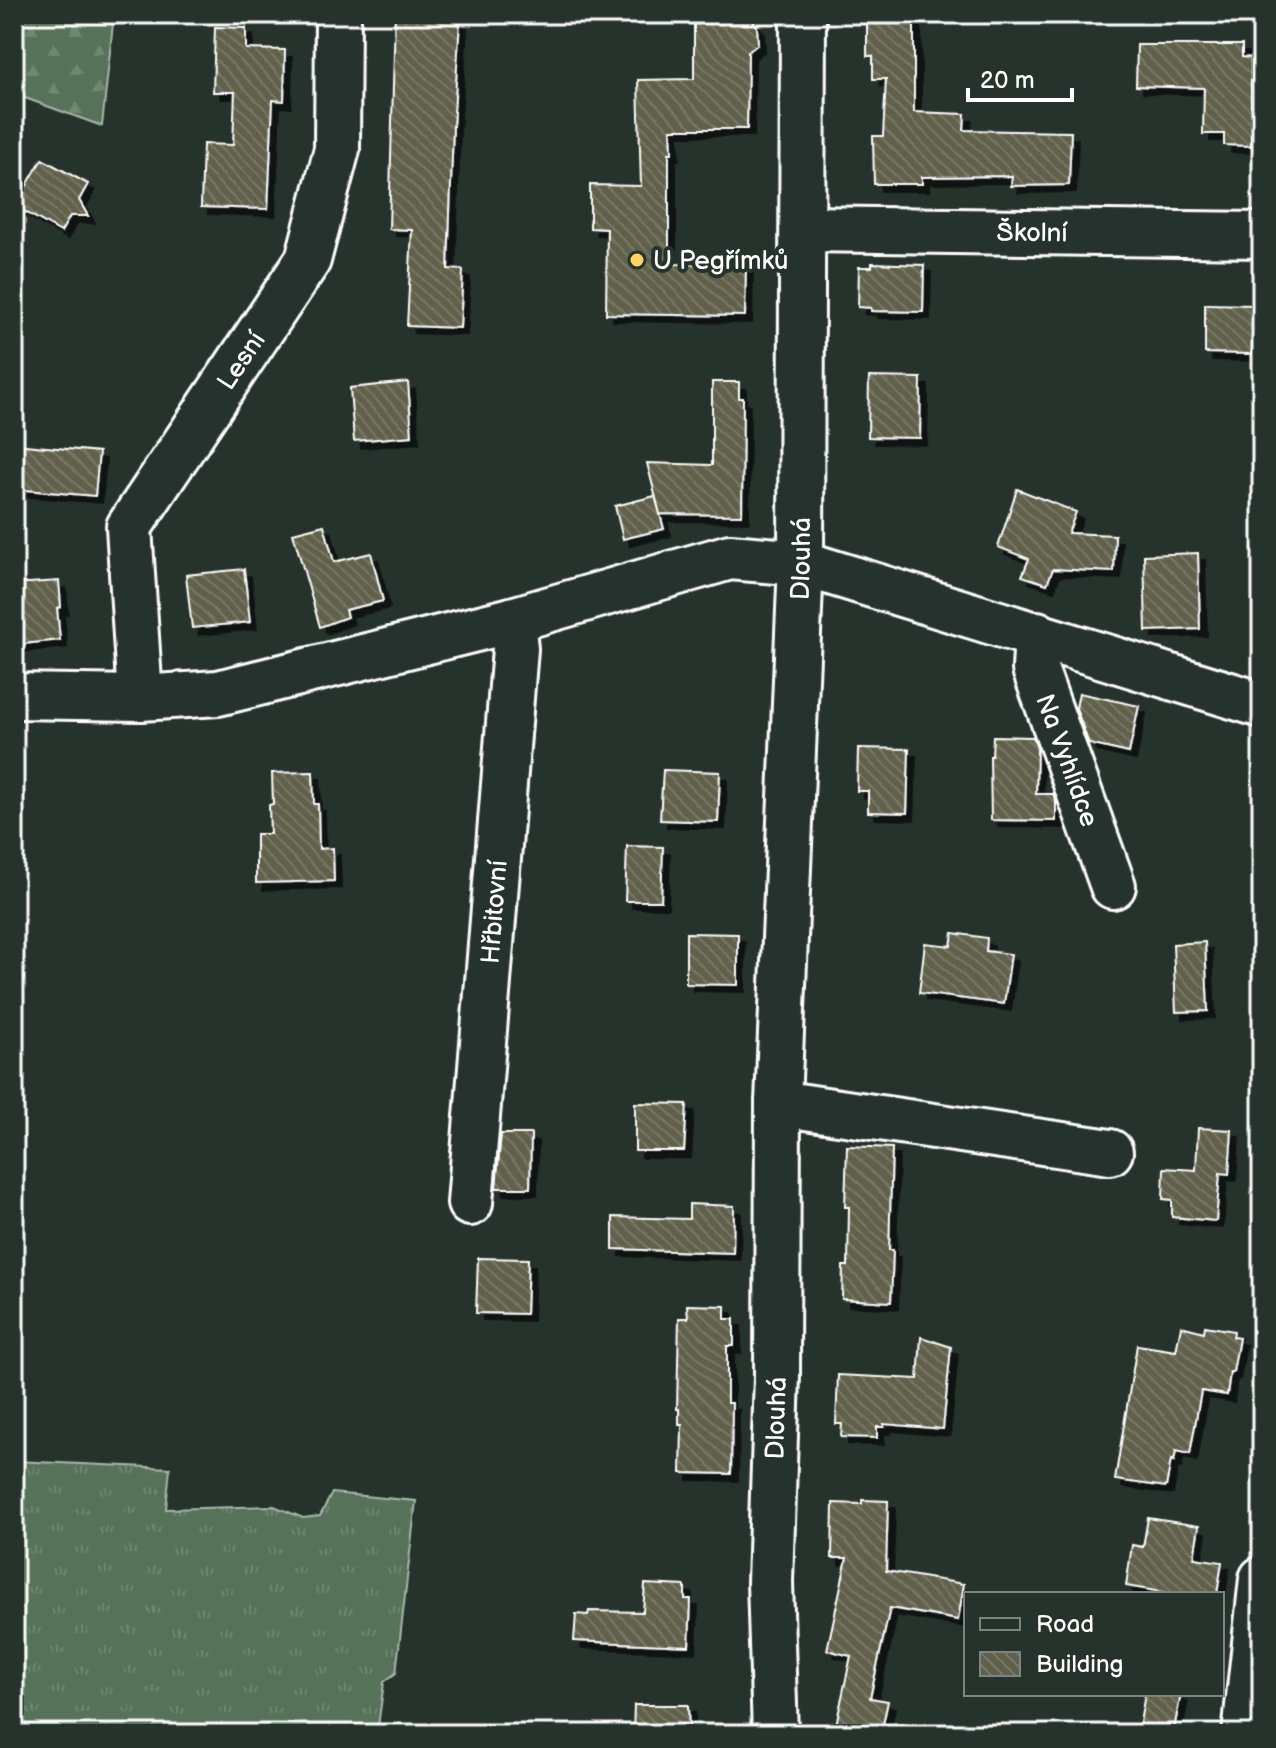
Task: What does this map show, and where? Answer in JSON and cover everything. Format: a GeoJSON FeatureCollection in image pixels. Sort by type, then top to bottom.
{"type":"FeatureCollection","features":[{"type":"Feature","properties":{"kind":"street","name":"Lesní"},"geometry":{"type":"LineString","coordinates":[[140,698],[129,527],[308,260],[337,149],[338,14]]}},
{"type":"Feature","properties":{"kind":"street","name":"Dlouhá"},"geometry":{"type":"LineString","coordinates":[[775,1734],[770,1582],[777,1376],[778,1103],[801,563],[803,14]]}},
{"type":"Feature","properties":{"kind":"street","name":"Školní"},"geometry":{"type":"LineString","coordinates":[[804,229],[1262,235]]}},
{"type":"Feature","properties":{"kind":"street"},"geometry":{"type":"LineString","coordinates":[[14,696],[140,698],[218,693],[512,620],[730,557],[801,563],[1262,705]]}},
{"type":"Feature","properties":{"kind":"street","name":"Hřbitovní"},"geometry":{"type":"LineString","coordinates":[[470,1203],[515,649],[512,620]]}},
{"type":"Feature","properties":{"kind":"street","name":"Na Vyhlídce"},"geometry":{"type":"LineString","coordinates":[[1037,634],[1035,669],[1113,886]]}},
{"type":"Feature","properties":{"kind":"street"},"geometry":{"type":"LineString","coordinates":[[778,1103],[1110,1152]]}},
{"type":"Feature","properties":{"kind":"street"},"geometry":{"type":"LineString","coordinates":[[1245,1734],[1262,1579]]}},
{"type":"Feature","properties":{"kind":"green space"},"geometry":{"type":"Polygon","coordinates":[[[14,14],[114,14],[102,126],[14,94],[14,14]]]}},
{"type":"Feature","properties":{"kind":"green space"},"geometry":{"type":"Polygon","coordinates":[[[14,1461],[170,1468],[166,1509],[274,1506],[303,1518],[320,1516],[332,1493],[416,1501],[396,1673],[384,1682],[377,1734],[14,1734],[14,1461]]]}},
{"type":"Feature","properties":{"kind":"building"},"geometry":{"type":"Polygon","coordinates":[[[395,14],[456,14],[456,21],[460,21],[448,269],[463,270],[460,328],[407,326],[412,230],[389,229],[395,14]]]}},
{"type":"Feature","properties":{"kind":"building"},"geometry":{"type":"Polygon","coordinates":[[[694,14],[749,17],[757,26],[758,44],[748,52],[747,129],[671,129],[669,264],[746,265],[745,316],[606,314],[607,229],[590,228],[590,185],[641,186],[638,80],[694,79],[694,14]]]}},
{"type":"Feature","properties":{"kind":"building"},"geometry":{"type":"Polygon","coordinates":[[[867,14],[914,14],[914,112],[965,114],[964,130],[1071,132],[1069,185],[1011,186],[1012,176],[922,177],[922,184],[874,184],[873,136],[883,136],[886,79],[873,79],[873,56],[867,56],[867,14]]]}},
{"type":"Feature","properties":{"kind":"building"},"geometry":{"type":"Polygon","coordinates":[[[215,27],[246,28],[246,49],[285,50],[284,101],[273,100],[268,209],[201,207],[203,144],[233,145],[235,92],[213,92],[215,27]]]}},
{"type":"Feature","properties":{"kind":"building"},"geometry":{"type":"Polygon","coordinates":[[[1137,45],[1242,45],[1242,57],[1251,58],[1251,106],[1257,106],[1257,134],[1251,134],[1251,146],[1224,145],[1224,134],[1203,134],[1204,88],[1136,86],[1137,45]]]}},
{"type":"Feature","properties":{"kind":"building"},"geometry":{"type":"Polygon","coordinates":[[[42,159],[88,184],[79,200],[88,216],[70,216],[61,232],[15,206],[42,159]]]}},
{"type":"Feature","properties":{"kind":"building"},"geometry":{"type":"Polygon","coordinates":[[[872,263],[924,265],[923,312],[871,311],[871,308],[858,307],[859,267],[872,267],[872,263]]]}},
{"type":"Feature","properties":{"kind":"building"},"geometry":{"type":"Polygon","coordinates":[[[1205,304],[1254,305],[1253,354],[1205,353],[1205,304]]]}},
{"type":"Feature","properties":{"kind":"building"},"geometry":{"type":"Polygon","coordinates":[[[869,377],[921,378],[920,438],[868,437],[869,377]]]}},
{"type":"Feature","properties":{"kind":"building"},"geometry":{"type":"Polygon","coordinates":[[[408,382],[412,436],[354,441],[350,388],[408,382]]]}},
{"type":"Feature","properties":{"kind":"building"},"geometry":{"type":"Polygon","coordinates":[[[712,382],[739,382],[739,398],[743,398],[742,515],[660,514],[647,463],[712,465],[712,382]]]}},
{"type":"Feature","properties":{"kind":"building"},"geometry":{"type":"Polygon","coordinates":[[[14,444],[99,452],[95,496],[14,489],[14,444]]]}},
{"type":"Feature","properties":{"kind":"building"},"geometry":{"type":"Polygon","coordinates":[[[1017,489],[1076,512],[1068,533],[1115,535],[1114,572],[1053,569],[1047,584],[1022,576],[1029,559],[998,547],[1017,489]]]}},
{"type":"Feature","properties":{"kind":"building"},"geometry":{"type":"Polygon","coordinates":[[[655,496],[664,529],[623,539],[615,506],[655,496]]]}},
{"type":"Feature","properties":{"kind":"building"},"geometry":{"type":"Polygon","coordinates":[[[324,525],[334,562],[371,553],[383,601],[345,610],[347,617],[320,627],[293,533],[324,525]]]}},
{"type":"Feature","properties":{"kind":"building"},"geometry":{"type":"Polygon","coordinates":[[[1198,553],[1200,629],[1146,631],[1144,555],[1198,553]]]}},
{"type":"Feature","properties":{"kind":"building"},"geometry":{"type":"Polygon","coordinates":[[[244,569],[250,622],[192,628],[186,575],[244,569]]]}},
{"type":"Feature","properties":{"kind":"building"},"geometry":{"type":"Polygon","coordinates":[[[59,581],[61,607],[57,608],[60,640],[14,645],[14,584],[59,581]]]}},
{"type":"Feature","properties":{"kind":"building"},"geometry":{"type":"Polygon","coordinates":[[[1079,693],[1139,706],[1129,753],[1089,744],[1076,708],[1079,693]]]}},
{"type":"Feature","properties":{"kind":"building"},"geometry":{"type":"Polygon","coordinates":[[[993,736],[1033,737],[1037,748],[1036,794],[1053,794],[1056,821],[991,820],[990,756],[993,736]]]}},
{"type":"Feature","properties":{"kind":"building"},"geometry":{"type":"Polygon","coordinates":[[[858,748],[909,749],[907,813],[868,812],[868,791],[857,791],[858,748]]]}},
{"type":"Feature","properties":{"kind":"building"},"geometry":{"type":"Polygon","coordinates":[[[663,770],[720,772],[718,822],[660,820],[663,770]]]}},
{"type":"Feature","properties":{"kind":"building"},"geometry":{"type":"Polygon","coordinates":[[[313,772],[314,804],[318,804],[319,849],[333,848],[334,881],[256,883],[256,834],[270,834],[272,773],[313,772]]]}},
{"type":"Feature","properties":{"kind":"building"},"geometry":{"type":"Polygon","coordinates":[[[627,846],[663,847],[661,901],[625,901],[627,846]]]}},
{"type":"Feature","properties":{"kind":"building"},"geometry":{"type":"Polygon","coordinates":[[[686,933],[738,934],[738,985],[686,984],[686,933]]]}},
{"type":"Feature","properties":{"kind":"building"},"geometry":{"type":"Polygon","coordinates":[[[953,933],[987,938],[986,951],[1011,954],[1004,1004],[919,993],[925,943],[951,946],[953,933]]]}},
{"type":"Feature","properties":{"kind":"building"},"geometry":{"type":"Polygon","coordinates":[[[1205,942],[1208,1011],[1176,1012],[1173,944],[1205,942]]]}},
{"type":"Feature","properties":{"kind":"building"},"geometry":{"type":"Polygon","coordinates":[[[635,1103],[687,1104],[684,1151],[635,1151],[635,1103]]]}},
{"type":"Feature","properties":{"kind":"building"},"geometry":{"type":"Polygon","coordinates":[[[1198,1128],[1232,1130],[1229,1174],[1220,1173],[1216,1221],[1172,1217],[1172,1200],[1163,1199],[1164,1168],[1196,1170],[1198,1128]]]}},
{"type":"Feature","properties":{"kind":"building"},"geometry":{"type":"Polygon","coordinates":[[[501,1134],[531,1134],[530,1188],[496,1188],[501,1134]]]}},
{"type":"Feature","properties":{"kind":"building"},"geometry":{"type":"Polygon","coordinates":[[[847,1146],[892,1148],[891,1302],[842,1299],[843,1266],[848,1266],[849,1207],[845,1207],[847,1146]]]}},
{"type":"Feature","properties":{"kind":"building"},"geometry":{"type":"Polygon","coordinates":[[[689,1204],[734,1206],[733,1253],[613,1249],[613,1217],[689,1219],[689,1204]]]}},
{"type":"Feature","properties":{"kind":"building"},"geometry":{"type":"Polygon","coordinates":[[[478,1258],[528,1259],[526,1314],[476,1313],[478,1258]]]}},
{"type":"Feature","properties":{"kind":"building"},"geometry":{"type":"Polygon","coordinates":[[[687,1305],[725,1306],[725,1319],[734,1319],[734,1346],[727,1346],[727,1403],[732,1403],[731,1474],[681,1473],[682,1425],[679,1425],[677,1409],[679,1318],[688,1318],[687,1305]]]}},
{"type":"Feature","properties":{"kind":"building"},"geometry":{"type":"Polygon","coordinates":[[[1181,1326],[1204,1332],[1205,1326],[1234,1331],[1233,1337],[1239,1338],[1227,1395],[1201,1391],[1190,1454],[1176,1451],[1174,1461],[1171,1460],[1166,1487],[1115,1480],[1137,1345],[1176,1351],[1181,1326]]]}},
{"type":"Feature","properties":{"kind":"building"},"geometry":{"type":"Polygon","coordinates":[[[921,1337],[951,1347],[943,1429],[884,1424],[884,1427],[877,1427],[877,1438],[841,1437],[842,1424],[836,1424],[838,1375],[918,1379],[921,1337]]]}},
{"type":"Feature","properties":{"kind":"building"},"geometry":{"type":"Polygon","coordinates":[[[862,1500],[888,1501],[886,1571],[964,1584],[958,1620],[890,1608],[870,1698],[888,1701],[881,1734],[834,1734],[851,1656],[827,1650],[847,1558],[832,1558],[833,1503],[862,1504],[862,1500]]]}},
{"type":"Feature","properties":{"kind":"building"},"geometry":{"type":"Polygon","coordinates":[[[1148,1518],[1199,1526],[1194,1558],[1222,1562],[1217,1592],[1162,1592],[1126,1586],[1132,1545],[1143,1547],[1148,1518]]]}},
{"type":"Feature","properties":{"kind":"building"},"geometry":{"type":"Polygon","coordinates":[[[645,1584],[685,1586],[685,1599],[691,1599],[689,1646],[574,1641],[576,1614],[588,1615],[589,1611],[643,1612],[645,1584]]]}},
{"type":"Feature","properties":{"kind":"building"},"geometry":{"type":"Polygon","coordinates":[[[1145,1696],[1181,1696],[1173,1734],[1138,1734],[1145,1696]]]}},
{"type":"Feature","properties":{"kind":"building"},"geometry":{"type":"Polygon","coordinates":[[[634,1705],[688,1705],[689,1734],[633,1734],[634,1705]]]}},
{"type":"Feature","properties":{"kind":"place","name":"U Pegřímků"},"geometry":{"type":"Point","coordinates":[637,260]}}]}
